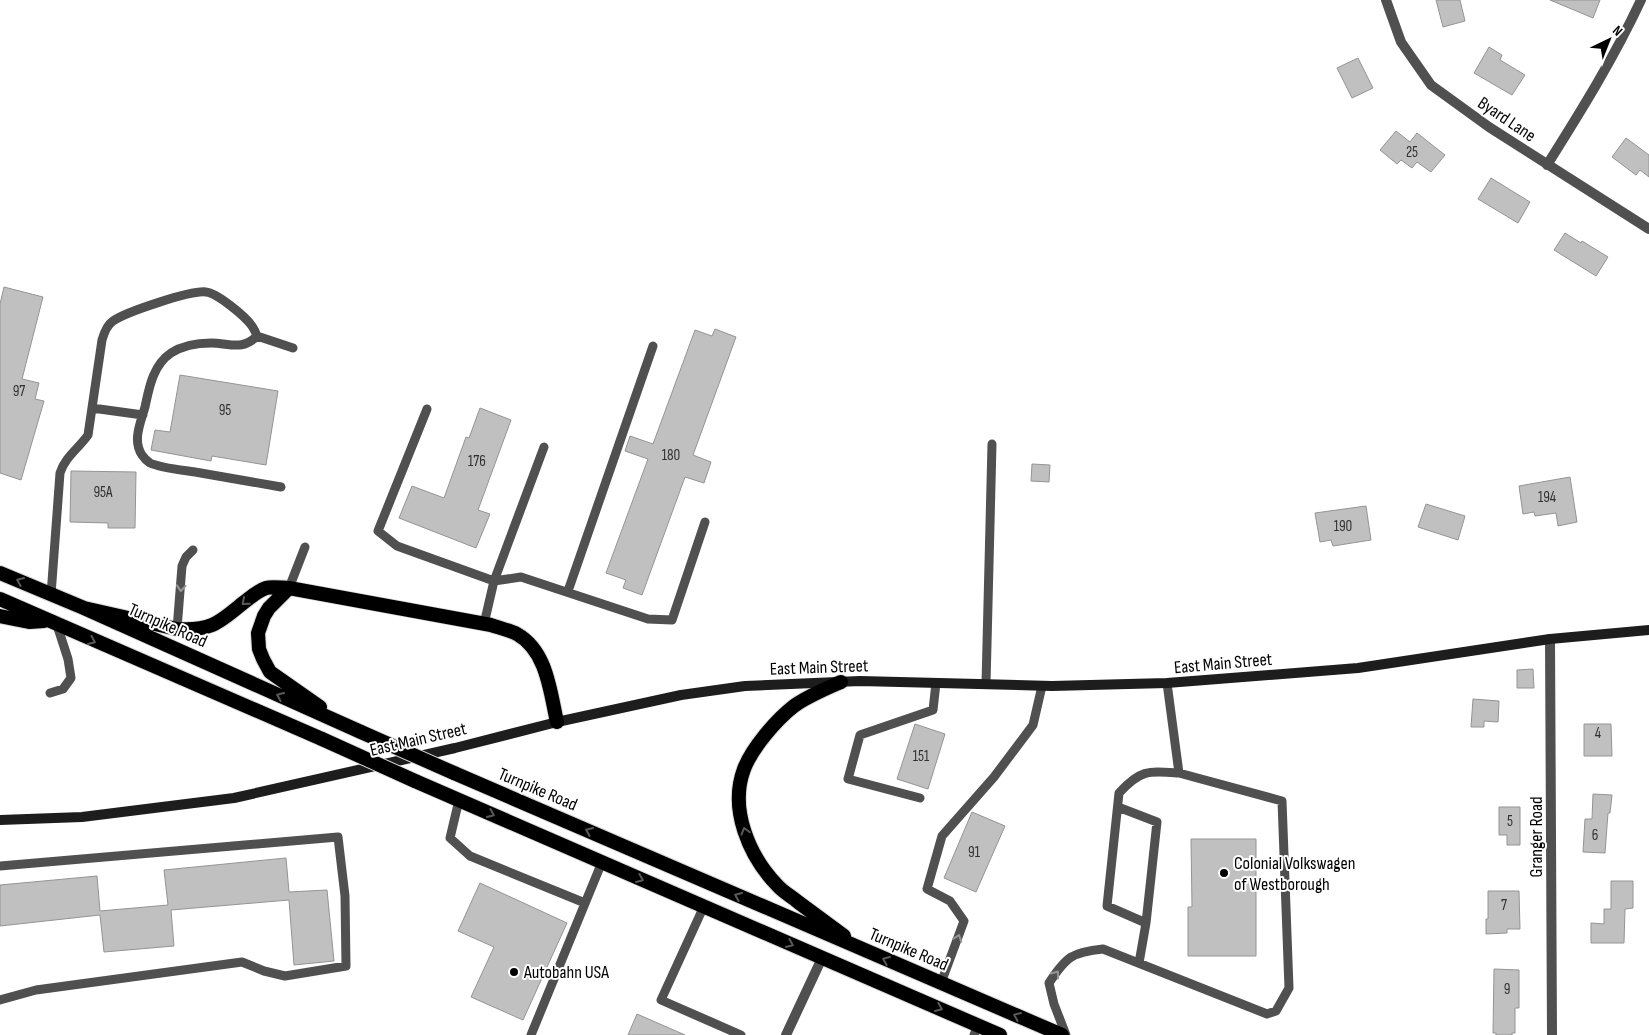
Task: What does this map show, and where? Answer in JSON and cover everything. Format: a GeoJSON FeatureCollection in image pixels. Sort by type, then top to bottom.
{"type":"FeatureCollection","features":[{"type":"Feature","properties":{"kind":"highway","name":"Turnpike Road"},"geometry":{"type":"LineString","coordinates":[[0,573],[84,608],[454,773],[1062,1035]]}},
{"type":"Feature","properties":{"kind":"highway"},"geometry":{"type":"LineString","coordinates":[[84,608],[177,629],[192,630],[209,627],[225,619],[253,595],[267,588],[289,588],[484,624],[516,634],[531,645],[541,661],[547,676],[557,722]]}},
{"type":"Feature","properties":{"kind":"highway"},"geometry":{"type":"LineString","coordinates":[[289,588],[269,608],[260,624],[257,641],[263,659],[270,672],[341,722]]}},
{"type":"Feature","properties":{"kind":"highway"},"geometry":{"type":"LineString","coordinates":[[0,600],[704,906],[822,958],[976,1030],[1000,1035]]}},
{"type":"Feature","properties":{"kind":"highway"},"geometry":{"type":"LineString","coordinates":[[0,616],[30,622],[52,623]]}},
{"type":"Feature","properties":{"kind":"highway"},"geometry":{"type":"LineString","coordinates":[[841,682],[794,706],[768,733],[744,768],[740,785],[740,802],[742,822],[747,840],[760,866],[778,887],[863,950]]}},
{"type":"Feature","properties":{"kind":"main road","name":"East Main Street"},"geometry":{"type":"LineString","coordinates":[[0,820],[82,818],[234,798],[455,748],[557,722],[681,695],[745,686],[841,682],[1042,686],[1167,684],[1358,668],[1550,639],[1649,630]]}},
{"type":"Feature","properties":{"kind":"street","name":"Byard Lane"},"geometry":{"type":"LineString","coordinates":[[1386,0],[1400,42],[1431,86],[1489,128],[1649,229]]}},
{"type":"Feature","properties":{"kind":"street"},"geometry":{"type":"LineString","coordinates":[[1547,165],[1606,68],[1641,0]]}},
{"type":"Feature","properties":{"kind":"street","name":"Granger Road"},"geometry":{"type":"LineString","coordinates":[[1550,639],[1552,1035]]}},
{"type":"Feature","properties":{"kind":"street"},"geometry":{"type":"LineString","coordinates":[[786,1035],[822,958]]}},
{"type":"Feature","properties":{"kind":"lane"},"geometry":{"type":"LineString","coordinates":[[51,595],[60,473],[63,462],[81,445],[88,435],[102,340],[105,330],[112,322],[120,317],[195,292],[207,292],[216,296],[243,317],[252,326],[257,336],[293,348]]}},
{"type":"Feature","properties":{"kind":"lane"},"geometry":{"type":"LineString","coordinates":[[257,336],[251,343],[242,346],[210,343],[188,346],[171,353],[161,361],[154,373],[142,415],[138,447],[141,454],[152,464],[281,487]]}},
{"type":"Feature","properties":{"kind":"lane"},"geometry":{"type":"LineString","coordinates":[[568,591],[653,346]]}},
{"type":"Feature","properties":{"kind":"lane"},"geometry":{"type":"LineString","coordinates":[[92,408],[142,415]]}},
{"type":"Feature","properties":{"kind":"lane"},"geometry":{"type":"LineString","coordinates":[[427,409],[378,531],[397,546],[494,581],[521,577],[648,619],[672,620],[705,522]]}},
{"type":"Feature","properties":{"kind":"lane"},"geometry":{"type":"LineString","coordinates":[[986,684],[992,444]]}},
{"type":"Feature","properties":{"kind":"lane"},"geometry":{"type":"LineString","coordinates":[[484,624],[494,581],[544,447]]}},
{"type":"Feature","properties":{"kind":"lane"},"geometry":{"type":"LineString","coordinates":[[289,588],[305,547]]}},
{"type":"Feature","properties":{"kind":"lane"},"geometry":{"type":"LineString","coordinates":[[177,629],[182,566],[186,557],[193,550]]}},
{"type":"Feature","properties":{"kind":"lane"},"geometry":{"type":"LineString","coordinates":[[50,694],[63,689],[71,678],[68,659],[52,623]]}},
{"type":"Feature","properties":{"kind":"lane"},"geometry":{"type":"LineString","coordinates":[[920,798],[848,779],[860,735],[933,710],[936,683]]}},
{"type":"Feature","properties":{"kind":"lane"},"geometry":{"type":"LineString","coordinates":[[1167,684],[1179,773]]}},
{"type":"Feature","properties":{"kind":"lane"},"geometry":{"type":"LineString","coordinates":[[941,983],[964,921],[950,901],[927,889],[942,836],[994,778],[1033,725],[1042,686]]}},
{"type":"Feature","properties":{"kind":"lane"},"geometry":{"type":"LineString","coordinates":[[1066,1035],[1054,1004],[1049,983],[1068,958],[1083,951],[1103,949],[1267,1014],[1276,1011],[1288,988],[1282,801],[1179,773],[1152,771],[1137,776],[1119,793],[1107,906],[1146,923]]}},
{"type":"Feature","properties":{"kind":"lane"},"geometry":{"type":"LineString","coordinates":[[459,800],[450,838],[470,856],[585,903]]}},
{"type":"Feature","properties":{"kind":"lane"},"geometry":{"type":"LineString","coordinates":[[1118,807],[1157,822],[1146,923],[1139,963]]}},
{"type":"Feature","properties":{"kind":"lane"},"geometry":{"type":"LineString","coordinates":[[0,866],[338,838],[345,896],[346,966],[285,976],[264,971],[242,962],[36,990],[0,1000]]}},
{"type":"Feature","properties":{"kind":"lane"},"geometry":{"type":"LineString","coordinates":[[531,1035],[602,862]]}},
{"type":"Feature","properties":{"kind":"lane"},"geometry":{"type":"LineString","coordinates":[[704,906],[661,1000],[741,1035]]}},
{"type":"Feature","properties":{"kind":"building"},"geometry":{"type":"Polygon","coordinates":[[[1436,0],[1460,0],[1465,21],[1443,27],[1436,0]]]}},
{"type":"Feature","properties":{"kind":"building"},"geometry":{"type":"Polygon","coordinates":[[[1550,0],[1600,0],[1593,18],[1550,0]]]}},
{"type":"Feature","properties":{"kind":"building"},"geometry":{"type":"Polygon","coordinates":[[[1489,47],[1502,55],[1500,60],[1525,75],[1512,95],[1474,73],[1489,47]]]}},
{"type":"Feature","properties":{"kind":"building"},"geometry":{"type":"Polygon","coordinates":[[[1358,58],[1373,88],[1352,98],[1337,68],[1358,58]]]}},
{"type":"Feature","properties":{"kind":"building"},"geometry":{"type":"Polygon","coordinates":[[[1396,131],[1410,142],[1417,133],[1445,155],[1431,172],[1417,162],[1412,168],[1401,160],[1397,164],[1380,150],[1396,131]]]}},
{"type":"Feature","properties":{"kind":"building"},"geometry":{"type":"Polygon","coordinates":[[[1626,138],[1649,155],[1649,177],[1640,170],[1636,175],[1612,157],[1626,138]]]}},
{"type":"Feature","properties":{"kind":"building"},"geometry":{"type":"Polygon","coordinates":[[[1491,178],[1530,202],[1518,223],[1478,199],[1491,178]]]}},
{"type":"Feature","properties":{"kind":"building"},"geometry":{"type":"Polygon","coordinates":[[[1565,233],[1608,257],[1596,276],[1554,250],[1565,233]]]}},
{"type":"Feature","properties":{"kind":"building"},"geometry":{"type":"Polygon","coordinates":[[[4,287],[43,297],[22,379],[39,383],[35,399],[44,401],[21,480],[0,473],[0,304],[4,287]]]}},
{"type":"Feature","properties":{"kind":"building"},"geometry":{"type":"Polygon","coordinates":[[[715,329],[736,337],[693,455],[711,462],[704,483],[685,477],[642,595],[623,588],[626,580],[606,573],[648,459],[625,451],[630,436],[653,444],[695,330],[712,336],[715,329]]]}},
{"type":"Feature","properties":{"kind":"building"},"geometry":{"type":"Polygon","coordinates":[[[180,375],[278,391],[266,465],[212,456],[211,461],[151,450],[155,430],[170,432],[180,375]]]}},
{"type":"Feature","properties":{"kind":"building"},"geometry":{"type":"Polygon","coordinates":[[[480,408],[511,420],[478,510],[490,514],[476,548],[399,518],[412,486],[444,498],[466,437],[469,438],[480,408]]]}},
{"type":"Feature","properties":{"kind":"building"},"geometry":{"type":"Polygon","coordinates":[[[1032,464],[1050,465],[1049,482],[1031,481],[1032,464]]]}},
{"type":"Feature","properties":{"kind":"building"},"geometry":{"type":"Polygon","coordinates":[[[71,471],[136,472],[135,528],[108,528],[108,523],[70,522],[71,471]]]}},
{"type":"Feature","properties":{"kind":"building"},"geometry":{"type":"Polygon","coordinates":[[[1570,477],[1577,522],[1558,526],[1556,513],[1535,516],[1534,512],[1523,514],[1519,486],[1570,477]]]}},
{"type":"Feature","properties":{"kind":"building"},"geometry":{"type":"Polygon","coordinates":[[[1426,504],[1465,516],[1458,540],[1418,527],[1426,504]]]}},
{"type":"Feature","properties":{"kind":"building"},"geometry":{"type":"Polygon","coordinates":[[[1366,506],[1371,540],[1333,546],[1331,540],[1320,542],[1315,513],[1366,506]]]}},
{"type":"Feature","properties":{"kind":"building"},"geometry":{"type":"Polygon","coordinates":[[[1533,669],[1534,688],[1517,688],[1517,670],[1533,669]]]}},
{"type":"Feature","properties":{"kind":"building"},"geometry":{"type":"Polygon","coordinates":[[[1473,699],[1499,701],[1498,722],[1484,721],[1484,727],[1471,727],[1473,699]]]}},
{"type":"Feature","properties":{"kind":"building"},"geometry":{"type":"Polygon","coordinates":[[[915,724],[945,734],[928,789],[897,779],[915,724]]]}},
{"type":"Feature","properties":{"kind":"building"},"geometry":{"type":"Polygon","coordinates":[[[1584,724],[1611,724],[1612,756],[1584,756],[1584,724]]]}},
{"type":"Feature","properties":{"kind":"building"},"geometry":{"type":"Polygon","coordinates":[[[1593,794],[1612,795],[1610,813],[1608,813],[1605,853],[1583,852],[1585,819],[1592,819],[1593,794]]]}},
{"type":"Feature","properties":{"kind":"building"},"geometry":{"type":"Polygon","coordinates":[[[1499,807],[1520,807],[1520,845],[1507,845],[1507,835],[1499,835],[1499,807]]]}},
{"type":"Feature","properties":{"kind":"building"},"geometry":{"type":"Polygon","coordinates":[[[972,812],[1005,826],[976,892],[944,878],[972,812]]]}},
{"type":"Feature","properties":{"kind":"building","name":"Colonial Volkswagen of Westborough"},"geometry":{"type":"Polygon","coordinates":[[[1191,839],[1256,839],[1256,956],[1188,956],[1188,907],[1192,907],[1191,839]]]}},
{"type":"Feature","properties":{"kind":"building"},"geometry":{"type":"Polygon","coordinates":[[[286,858],[289,892],[327,890],[334,961],[294,965],[289,900],[171,910],[174,946],[104,952],[100,915],[0,926],[0,885],[97,876],[100,911],[168,905],[164,870],[286,858]]]}},
{"type":"Feature","properties":{"kind":"building"},"geometry":{"type":"Polygon","coordinates":[[[1611,881],[1633,881],[1633,908],[1625,909],[1624,943],[1591,943],[1591,923],[1604,924],[1604,909],[1611,909],[1611,881]]]}},
{"type":"Feature","properties":{"kind":"building","name":"Autobahn USA"},"geometry":{"type":"Polygon","coordinates":[[[480,883],[567,923],[523,1020],[471,997],[494,947],[458,931],[480,883]]]}},
{"type":"Feature","properties":{"kind":"building"},"geometry":{"type":"Polygon","coordinates":[[[1488,891],[1519,891],[1520,929],[1507,929],[1507,933],[1486,934],[1488,891]]]}},
{"type":"Feature","properties":{"kind":"building"},"geometry":{"type":"Polygon","coordinates":[[[1494,969],[1519,970],[1519,1008],[1515,1008],[1515,1033],[1512,1033],[1512,1035],[1496,1035],[1496,1033],[1493,1033],[1494,969]]]}},
{"type":"Feature","properties":{"kind":"building"},"geometry":{"type":"Polygon","coordinates":[[[637,1014],[685,1035],[628,1035],[637,1014]]]}},
{"type":"Feature","properties":{"kind":"place","name":"Colonial Volkswagen of Westborough"},"geometry":{"type":"Point","coordinates":[1224,873]}},
{"type":"Feature","properties":{"kind":"place","name":"Autobahn USA"},"geometry":{"type":"Point","coordinates":[514,972]}}]}
